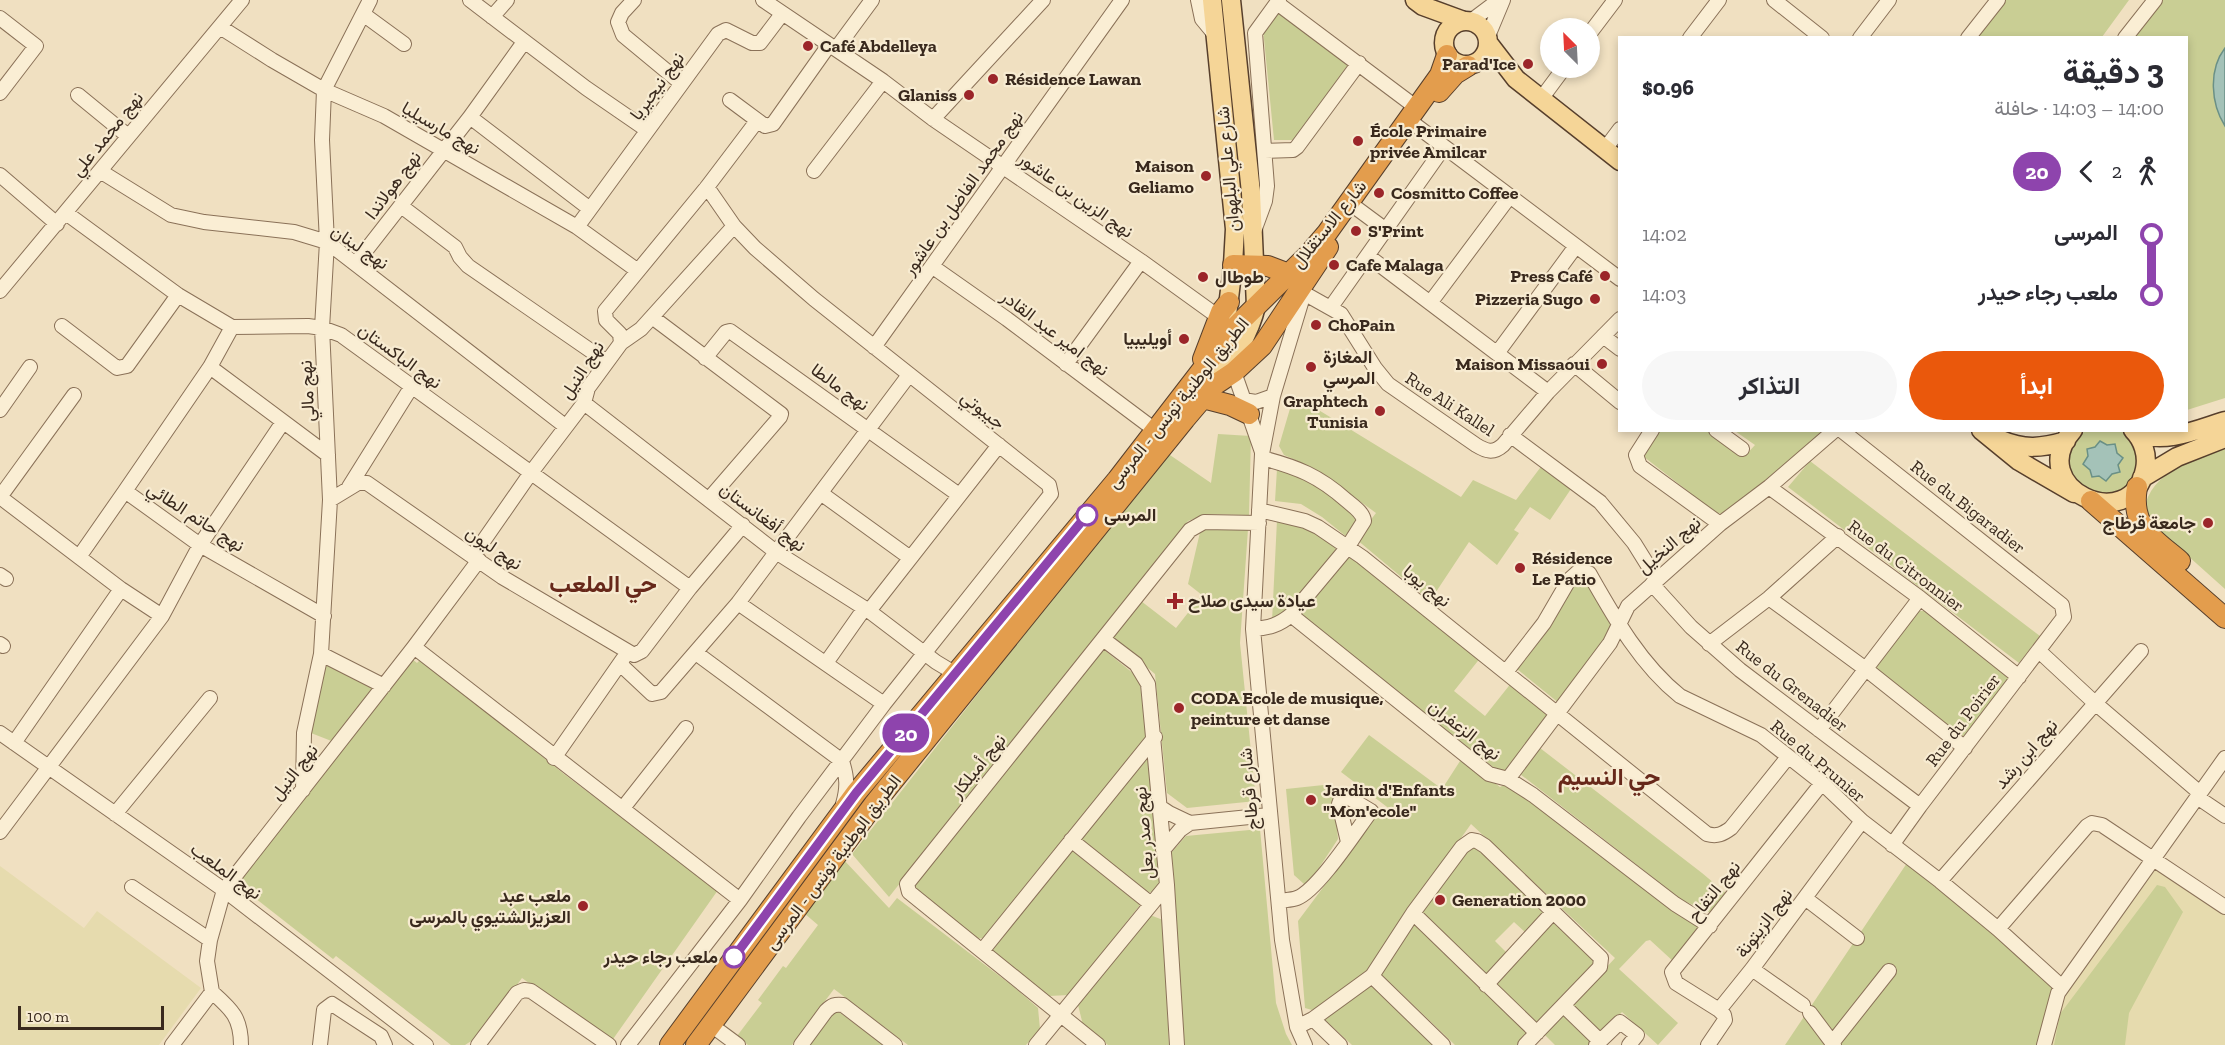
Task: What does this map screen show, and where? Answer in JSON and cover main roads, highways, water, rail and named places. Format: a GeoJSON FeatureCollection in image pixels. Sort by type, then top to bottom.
{"type":"FeatureCollection","features":[{"type":"Feature","properties":{"kind":"highway","name":"شارع الاستقلال"},"geometry":{"type":"LineString","coordinates":[[1316,266],[1416,116],[1440,75],[1446,51]]}},
{"type":"Feature","properties":{"kind":"highway","name":"شارع الاستقلال"},"geometry":{"type":"LineString","coordinates":[[1289,274],[1327,233],[1416,116],[1446,83],[1471,65]]}},
{"type":"Feature","properties":{"kind":"highway"},"geometry":{"type":"LineString","coordinates":[[1233,266],[1254,264],[1268,266],[1289,274]]}},
{"type":"Feature","properties":{"kind":"highway","name":"الطريق الوطنية تونس - المرسى"},"geometry":{"type":"LineString","coordinates":[[696,1045],[875,803],[1208,392],[1232,367],[1262,346],[1302,292],[1316,266]]}},
{"type":"Feature","properties":{"kind":"highway","name":"الطريق الوطنية تونس - المرسى"},"geometry":{"type":"LineString","coordinates":[[670,1045],[841,812],[1117,480],[1226,338],[1289,274]]}},
{"type":"Feature","properties":{"kind":"highway"},"geometry":{"type":"LineString","coordinates":[[1199,371],[1224,310]]}},
{"type":"Feature","properties":{"kind":"highway"},"geometry":{"type":"LineString","coordinates":[[1208,392],[1224,403],[1246,407]]}},
{"type":"Feature","properties":{"kind":"highway"},"geometry":{"type":"LineString","coordinates":[[2140,482],[2134,508],[2142,525],[2225,601]]}},
{"type":"Feature","properties":{"kind":"highway"},"geometry":{"type":"LineString","coordinates":[[2085,498],[2225,618]]}},
{"type":"Feature","properties":{"kind":"main road","name":"شارع علي البلهوان"},"geometry":{"type":"LineString","coordinates":[[1212,0],[1235,229],[1233,266],[1224,310],[1226,338],[1232,367]]}},
{"type":"Feature","properties":{"kind":"main road","name":"شارع علي البلهوان"},"geometry":{"type":"LineString","coordinates":[[1231,0],[1245,131],[1256,306],[1249,332],[1232,367]]}},
{"type":"Feature","properties":{"kind":"main road"},"geometry":{"type":"LineString","coordinates":[[1419,3],[1481,27],[1516,80]]}},
{"type":"Feature","properties":{"kind":"main road"},"geometry":{"type":"LineString","coordinates":[[1419,3],[1446,51],[1456,63],[1492,69],[1516,80],[1618,159]]}},
{"type":"Feature","properties":{"kind":"main road"},"geometry":{"type":"LineString","coordinates":[[1446,51],[1445,36],[1449,29],[1456,24],[1468,21]]}},
{"type":"Feature","properties":{"kind":"main road"},"geometry":{"type":"LineString","coordinates":[[1471,65],[1485,56],[1488,40]]}},
{"type":"Feature","properties":{"kind":"main road"},"geometry":{"type":"LineString","coordinates":[[2188,431],[2225,421]]}},
{"type":"Feature","properties":{"kind":"main road"},"geometry":{"type":"LineString","coordinates":[[1983,432],[2019,460],[2085,498],[2108,503],[2124,498],[2140,482],[2177,457],[2225,438]]}},
{"type":"Feature","properties":{"kind":"main road"},"geometry":{"type":"LineString","coordinates":[[1984,432],[2014,446],[2025,448],[2050,446],[2071,433]]}},
{"type":"Feature","properties":{"kind":"main road"},"geometry":{"type":"LineString","coordinates":[[2135,432],[2147,437],[2162,438],[2184,432]]}},
{"type":"Feature","properties":{"kind":"main road"},"geometry":{"type":"LineString","coordinates":[[2135,432],[2142,441],[2146,459],[2140,482]]}},
{"type":"Feature","properties":{"kind":"main road"},"geometry":{"type":"LineString","coordinates":[[2071,433],[2062,450],[2062,470],[2071,488],[2085,498]]}},
{"type":"Feature","properties":{"kind":"water"},"geometry":{"type":"Polygon","coordinates":[[[2225,48],[2225,126],[2217,108],[2213,87],[2216,66],[2225,48]]]}},
{"type":"Feature","properties":{"kind":"water"},"geometry":{"type":"Polygon","coordinates":[[[2100,441],[2107,445],[2115,444],[2117,453],[2123,458],[2118,465],[2120,472],[2112,474],[2106,481],[2099,476],[2092,477],[2090,470],[2083,464],[2088,456],[2087,449],[2095,447],[2100,441]]]}},
{"type":"Feature","properties":{"kind":"place","name":"Café Abdelleya"},"geometry":{"type":"Point","coordinates":[808,46]}},
{"type":"Feature","properties":{"kind":"place","name":"Parad'Ice"},"geometry":{"type":"Point","coordinates":[1528,64]}},
{"type":"Feature","properties":{"kind":"place","name":"Résidence Lawan"},"geometry":{"type":"Point","coordinates":[993,79]}},
{"type":"Feature","properties":{"kind":"place","name":"Glaniss"},"geometry":{"type":"Point","coordinates":[969,95]}},
{"type":"Feature","properties":{"kind":"place","name":"École Primaire privée Amilcar"},"geometry":{"type":"Point","coordinates":[1358,141]}},
{"type":"Feature","properties":{"kind":"place","name":"Maison Geliamo"},"geometry":{"type":"Point","coordinates":[1206,176]}},
{"type":"Feature","properties":{"kind":"place","name":"Cosmitto Coffee"},"geometry":{"type":"Point","coordinates":[1379,193]}},
{"type":"Feature","properties":{"kind":"place","name":"S'Print"},"geometry":{"type":"Point","coordinates":[1356,231]}},
{"type":"Feature","properties":{"kind":"place","name":"Cafe Malaga"},"geometry":{"type":"Point","coordinates":[1334,265]}},
{"type":"Feature","properties":{"kind":"place","name":"Press Café"},"geometry":{"type":"Point","coordinates":[1605,276]}},
{"type":"Feature","properties":{"kind":"place","name":"طوطال"},"geometry":{"type":"Point","coordinates":[1203,277]}},
{"type":"Feature","properties":{"kind":"place","name":"Pizzeria Sugo"},"geometry":{"type":"Point","coordinates":[1595,299]}},
{"type":"Feature","properties":{"kind":"place","name":"ChoPain"},"geometry":{"type":"Point","coordinates":[1316,325]}},
{"type":"Feature","properties":{"kind":"place","name":"أويليبيا"},"geometry":{"type":"Point","coordinates":[1184,339]}},
{"type":"Feature","properties":{"kind":"place","name":"Maison Missaoui"},"geometry":{"type":"Point","coordinates":[1602,364]}},
{"type":"Feature","properties":{"kind":"place","name":"المغازة المرسي"},"geometry":{"type":"Point","coordinates":[1311,367]}},
{"type":"Feature","properties":{"kind":"place","name":"Graphtech Tunisia"},"geometry":{"type":"Point","coordinates":[1380,411]}},
{"type":"Feature","properties":{"kind":"place","name":"المرسى"},"geometry":{"type":"Point","coordinates":[1087,515]}},
{"type":"Feature","properties":{"kind":"place","name":"جامعة قرطاج"},"geometry":{"type":"Point","coordinates":[2208,523]}},
{"type":"Feature","properties":{"kind":"place","name":"Résidence Le Patio"},"geometry":{"type":"Point","coordinates":[1520,568]}},
{"type":"Feature","properties":{"kind":"place","name":"عيادة سيدى صلاح"},"geometry":{"type":"Point","coordinates":[1175,601]}},
{"type":"Feature","properties":{"kind":"place","name":"CODA Ecole de musique, peinture et danse"},"geometry":{"type":"Point","coordinates":[1179,708]}},
{"type":"Feature","properties":{"kind":"place","name":"Jardin d'Enfants \"Mon'ecole\""},"geometry":{"type":"Point","coordinates":[1311,800]}},
{"type":"Feature","properties":{"kind":"place","name":"Generation 2000"},"geometry":{"type":"Point","coordinates":[1440,900]}},
{"type":"Feature","properties":{"kind":"place","name":"ملعب عبد العزيزالشتيوي بالمرسى"},"geometry":{"type":"Point","coordinates":[583,906]}},
{"type":"Feature","properties":{"kind":"place","name":"ملعب رجاء حيدر"},"geometry":{"type":"Point","coordinates":[734,957]}},
{"type":"Feature","properties":{"kind":"district","name":"حي الملعب"},"geometry":{"type":"Point","coordinates":[603,583]}},
{"type":"Feature","properties":{"kind":"district","name":"حي النسيم"},"geometry":{"type":"Point","coordinates":[1609,776]}}]}
